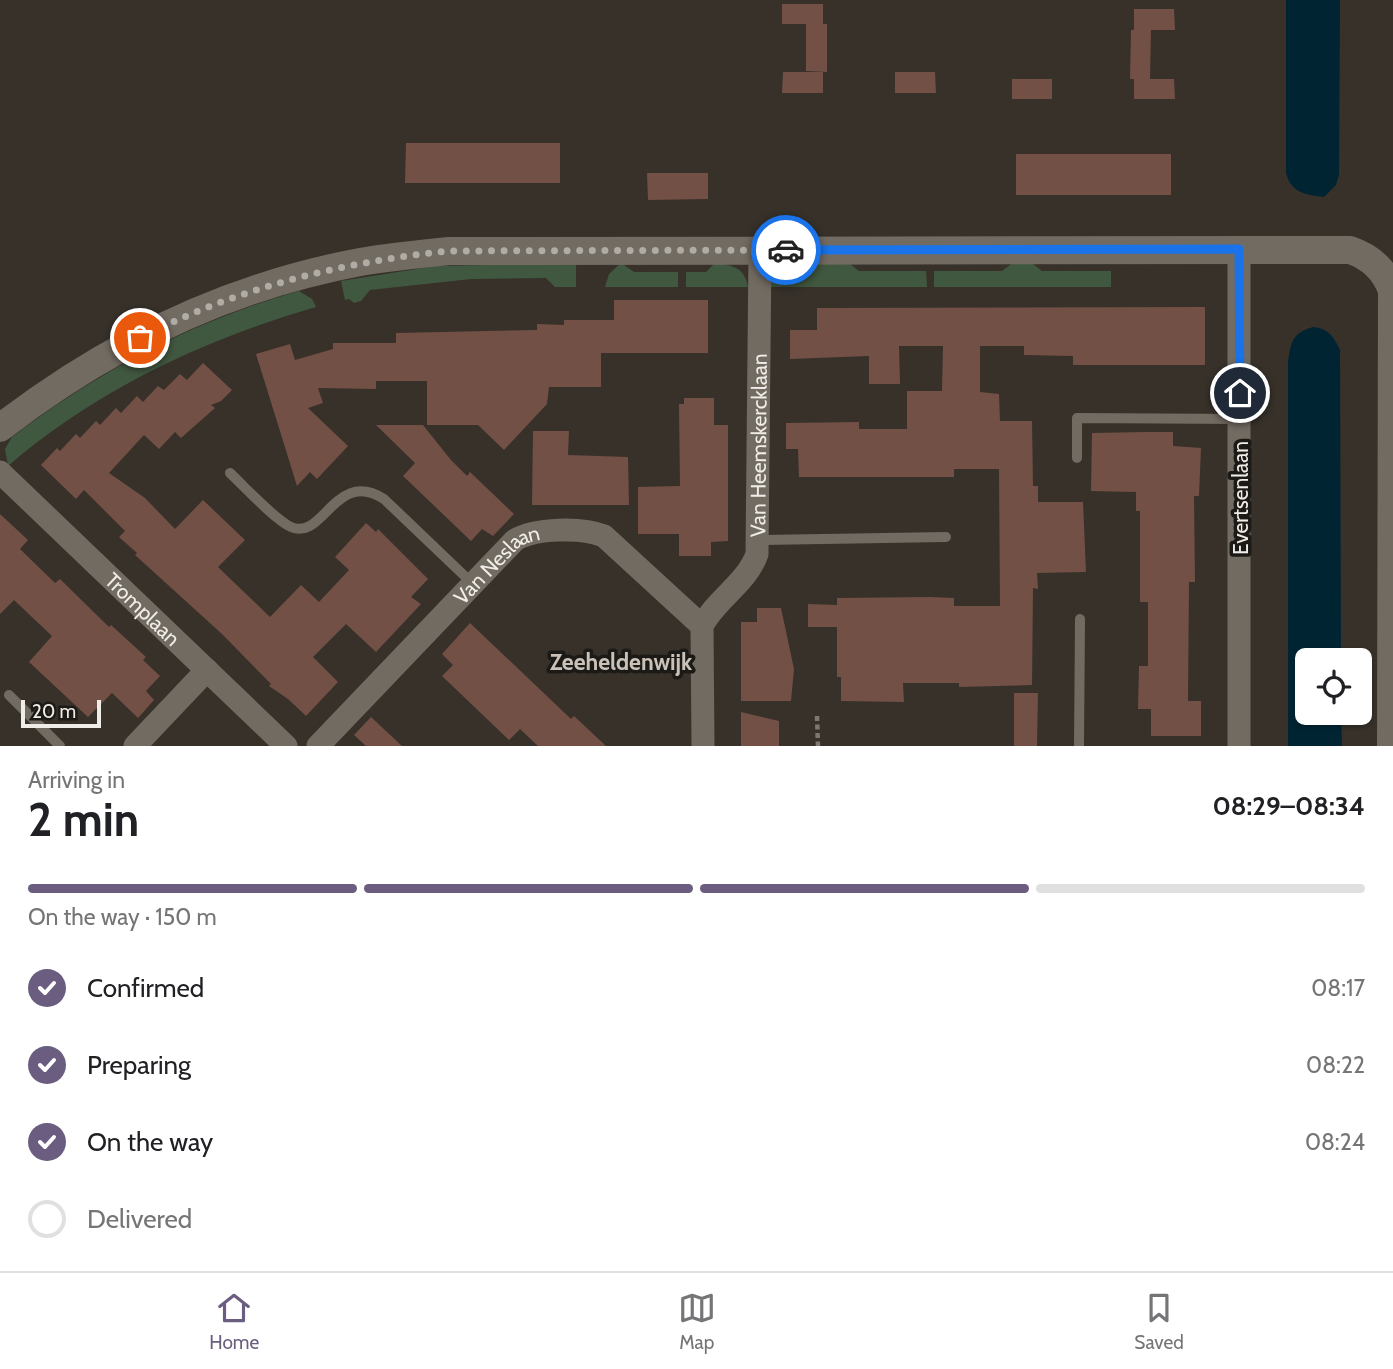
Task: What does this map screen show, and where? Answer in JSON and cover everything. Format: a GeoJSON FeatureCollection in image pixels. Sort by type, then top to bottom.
{"type":"FeatureCollection","features":[{"type":"Feature","properties":{"kind":"street","name":"Evertsenlaan"},"geometry":{"type":"LineString","coordinates":[[1239,249],[1239,746]]}},
{"type":"Feature","properties":{"kind":"street","name":"Van Heemskercklaan"},"geometry":{"type":"LineString","coordinates":[[702,626],[708,615],[753,565],[757,554],[760,250]]}},
{"type":"Feature","properties":{"kind":"street"},"geometry":{"type":"LineString","coordinates":[[0,428],[62,382],[102,357],[158,328],[217,303],[319,271],[361,262],[449,251],[1350,250],[1377,265],[1392,291],[1391,746]]}},
{"type":"Feature","properties":{"kind":"street","name":"Tromplaan"},"geometry":{"type":"LineString","coordinates":[[0,472],[286,746]]}},
{"type":"Feature","properties":{"kind":"street","name":"Van Neslaan"},"geometry":{"type":"LineString","coordinates":[[318,746],[472,583],[522,536],[541,531],[591,532],[604,536],[615,543],[702,626]]}},
{"type":"Feature","properties":{"kind":"street"},"geometry":{"type":"LineString","coordinates":[[702,626],[703,746]]}},
{"type":"Feature","properties":{"kind":"street"},"geometry":{"type":"LineString","coordinates":[[135,746],[207,670]]}},
{"type":"Feature","properties":{"kind":"lane"},"geometry":{"type":"LineString","coordinates":[[1077,458],[1077,418],[1240,419]]}},
{"type":"Feature","properties":{"kind":"lane"},"geometry":{"type":"LineString","coordinates":[[230,472],[283,522],[298,529],[308,528],[347,494],[373,492],[384,499],[472,583]]}},
{"type":"Feature","properties":{"kind":"lane"},"geometry":{"type":"LineString","coordinates":[[758,540],[946,537]]}},
{"type":"Feature","properties":{"kind":"lane"},"geometry":{"type":"LineString","coordinates":[[1079,746],[1080,618]]}},
{"type":"Feature","properties":{"kind":"lane"},"geometry":{"type":"LineString","coordinates":[[9,695],[60,746]]}},
{"type":"Feature","properties":{"kind":"path"},"geometry":{"type":"LineString","coordinates":[[817,716],[818,746]]}},
{"type":"Feature","properties":{"kind":"green space"},"geometry":{"type":"Polygon","coordinates":[[[576,263],[576,287],[555,287],[546,278],[471,279],[370,290],[361,301],[354,303],[349,299],[345,300],[341,281],[436,266],[576,263]]]}},
{"type":"Feature","properties":{"kind":"green space"},"geometry":{"type":"Polygon","coordinates":[[[621,263],[634,272],[678,272],[678,287],[605,287],[609,274],[621,263]]]}},
{"type":"Feature","properties":{"kind":"green space"},"geometry":{"type":"Polygon","coordinates":[[[715,263],[737,269],[744,276],[748,287],[686,287],[686,272],[706,272],[715,263]]]}},
{"type":"Feature","properties":{"kind":"green space"},"geometry":{"type":"Polygon","coordinates":[[[791,263],[849,263],[859,271],[926,271],[927,287],[768,287],[775,271],[791,263]]]}},
{"type":"Feature","properties":{"kind":"green space"},"geometry":{"type":"Polygon","coordinates":[[[1011,264],[1033,264],[1042,271],[1111,271],[1111,287],[934,287],[934,271],[1002,271],[1011,264]]]}},
{"type":"Feature","properties":{"kind":"green space"},"geometry":{"type":"Polygon","coordinates":[[[299,291],[312,299],[316,307],[233,335],[153,370],[78,413],[8,466],[5,449],[12,437],[113,370],[148,350],[222,317],[299,291]]]}},
{"type":"Feature","properties":{"kind":"water"},"geometry":{"type":"Polygon","coordinates":[[[1286,0],[1340,0],[1339,175],[1336,185],[1324,197],[1305,194],[1295,189],[1286,173],[1286,0]]]}},
{"type":"Feature","properties":{"kind":"water"},"geometry":{"type":"Polygon","coordinates":[[[1313,327],[1323,329],[1330,334],[1340,350],[1341,648],[1295,648],[1295,725],[1341,725],[1342,746],[1288,746],[1288,362],[1294,339],[1301,332],[1313,327]]]}},
{"type":"Feature","properties":{"kind":"building"},"geometry":{"type":"Polygon","coordinates":[[[782,4],[823,4],[823,24],[827,24],[827,72],[806,71],[806,24],[782,24],[782,4]]]}},
{"type":"Feature","properties":{"kind":"building"},"geometry":{"type":"Polygon","coordinates":[[[1134,9],[1174,9],[1175,30],[1134,30],[1134,9]]]}},
{"type":"Feature","properties":{"kind":"building"},"geometry":{"type":"Polygon","coordinates":[[[1131,30],[1151,30],[1150,79],[1174,79],[1175,99],[1134,99],[1134,79],[1130,79],[1131,30]]]}},
{"type":"Feature","properties":{"kind":"building"},"geometry":{"type":"Polygon","coordinates":[[[783,72],[823,72],[823,93],[782,93],[783,72]]]}},
{"type":"Feature","properties":{"kind":"building"},"geometry":{"type":"Polygon","coordinates":[[[895,72],[935,72],[936,93],[895,93],[895,72]]]}},
{"type":"Feature","properties":{"kind":"building"},"geometry":{"type":"Polygon","coordinates":[[[1012,79],[1052,79],[1052,99],[1012,99],[1012,79]]]}},
{"type":"Feature","properties":{"kind":"building"},"geometry":{"type":"Polygon","coordinates":[[[406,143],[560,143],[560,183],[405,183],[406,143]]]}},
{"type":"Feature","properties":{"kind":"building"},"geometry":{"type":"Polygon","coordinates":[[[1016,154],[1171,154],[1171,195],[1016,195],[1016,154]]]}},
{"type":"Feature","properties":{"kind":"building"},"geometry":{"type":"Polygon","coordinates":[[[647,173],[708,173],[708,199],[648,200],[647,173]]]}},
{"type":"Feature","properties":{"kind":"building"},"geometry":{"type":"Polygon","coordinates":[[[614,300],[708,300],[708,353],[601,353],[601,387],[549,387],[547,404],[504,450],[478,425],[427,425],[427,381],[376,381],[376,389],[318,388],[323,403],[308,408],[348,446],[317,479],[310,472],[297,486],[256,354],[290,344],[295,360],[333,349],[333,343],[396,343],[396,333],[537,330],[537,324],[564,325],[564,320],[614,320],[614,300]]]}},
{"type":"Feature","properties":{"kind":"building"},"geometry":{"type":"Polygon","coordinates":[[[1205,307],[1205,365],[1073,365],[1073,356],[1024,355],[1024,346],[980,346],[980,392],[999,394],[1000,421],[1032,421],[1033,486],[1038,486],[1038,502],[1083,502],[1086,572],[1037,573],[1038,589],[1033,588],[1032,685],[959,687],[959,683],[903,683],[904,702],[841,701],[841,677],[837,677],[837,627],[808,627],[808,604],[837,605],[837,598],[930,597],[954,598],[954,606],[1000,606],[999,469],[954,469],[954,477],[799,477],[798,449],[786,449],[786,423],[859,422],[859,429],[907,429],[907,391],[942,391],[943,346],[899,346],[900,384],[869,384],[869,356],[790,359],[790,330],[817,330],[817,308],[1205,307]]]}},
{"type":"Feature","properties":{"kind":"building"},"geometry":{"type":"Polygon","coordinates":[[[203,363],[232,390],[221,401],[211,405],[215,408],[181,438],[175,432],[159,449],[144,435],[109,473],[145,498],[175,529],[203,500],[245,540],[218,567],[270,617],[301,585],[319,602],[349,570],[335,557],[366,523],[376,532],[378,529],[428,579],[411,597],[421,604],[376,652],[346,624],[313,657],[338,682],[306,716],[269,686],[271,684],[222,634],[135,555],[137,553],[119,537],[125,531],[84,490],[76,499],[41,465],[57,448],[60,451],[76,434],[80,438],[96,421],[100,425],[116,408],[121,413],[137,396],[143,402],[158,386],[164,390],[180,374],[187,380],[203,363]]]}},
{"type":"Feature","properties":{"kind":"building"},"geometry":{"type":"Polygon","coordinates":[[[684,398],[714,398],[714,425],[728,425],[728,541],[711,542],[711,556],[679,556],[679,534],[638,534],[638,487],[680,486],[679,404],[684,404],[684,398]]]}},
{"type":"Feature","properties":{"kind":"building"},"geometry":{"type":"Polygon","coordinates":[[[376,425],[423,425],[467,476],[470,472],[514,514],[493,536],[482,529],[471,541],[403,476],[415,463],[376,425]]]}},
{"type":"Feature","properties":{"kind":"building"},"geometry":{"type":"Polygon","coordinates":[[[533,431],[569,431],[568,455],[628,457],[629,505],[532,505],[533,431]]]}},
{"type":"Feature","properties":{"kind":"building"},"geometry":{"type":"Polygon","coordinates":[[[1173,432],[1173,446],[1201,448],[1199,496],[1194,496],[1195,582],[1189,582],[1188,701],[1201,701],[1201,736],[1151,736],[1151,709],[1138,709],[1139,666],[1148,666],[1148,602],[1140,602],[1140,511],[1136,511],[1136,492],[1091,491],[1092,433],[1173,432]]]}},
{"type":"Feature","properties":{"kind":"building"},"geometry":{"type":"Polygon","coordinates":[[[0,514],[28,540],[20,549],[55,583],[60,579],[109,627],[111,625],[146,657],[143,660],[160,676],[146,691],[154,700],[138,718],[112,693],[88,717],[29,662],[52,636],[14,600],[0,614],[0,514]]]}},
{"type":"Feature","properties":{"kind":"building"},"geometry":{"type":"Polygon","coordinates":[[[757,608],[781,608],[794,669],[791,701],[741,701],[741,622],[757,622],[757,608]]]}},
{"type":"Feature","properties":{"kind":"building"},"geometry":{"type":"Polygon","coordinates":[[[470,623],[571,719],[574,716],[606,746],[538,746],[520,729],[509,740],[442,676],[453,665],[442,654],[470,623]]]}},
{"type":"Feature","properties":{"kind":"building"},"geometry":{"type":"Polygon","coordinates":[[[1014,693],[1038,693],[1037,746],[1014,746],[1014,693]]]}},
{"type":"Feature","properties":{"kind":"building"},"geometry":{"type":"Polygon","coordinates":[[[741,712],[779,721],[779,746],[741,746],[741,712]]]}},
{"type":"Feature","properties":{"kind":"building"},"geometry":{"type":"Polygon","coordinates":[[[371,717],[402,746],[366,746],[354,735],[371,717]]]}},
{"type":"Feature","properties":{"kind":"way so far"},"geometry":{"type":"LineString","coordinates":[[140,338],[217,303],[287,279],[361,262],[404,256],[449,251],[786,250]]}},
{"type":"Feature","properties":{"kind":"district","name":"Zeeheldenwijk"},"geometry":{"type":"Point","coordinates":[621,662]}},
{"type":"Feature","properties":{"kind":"route"},"geometry":{"type":"LineString","coordinates":[[786,250],[1239,249],[1240,393]]}}]}
